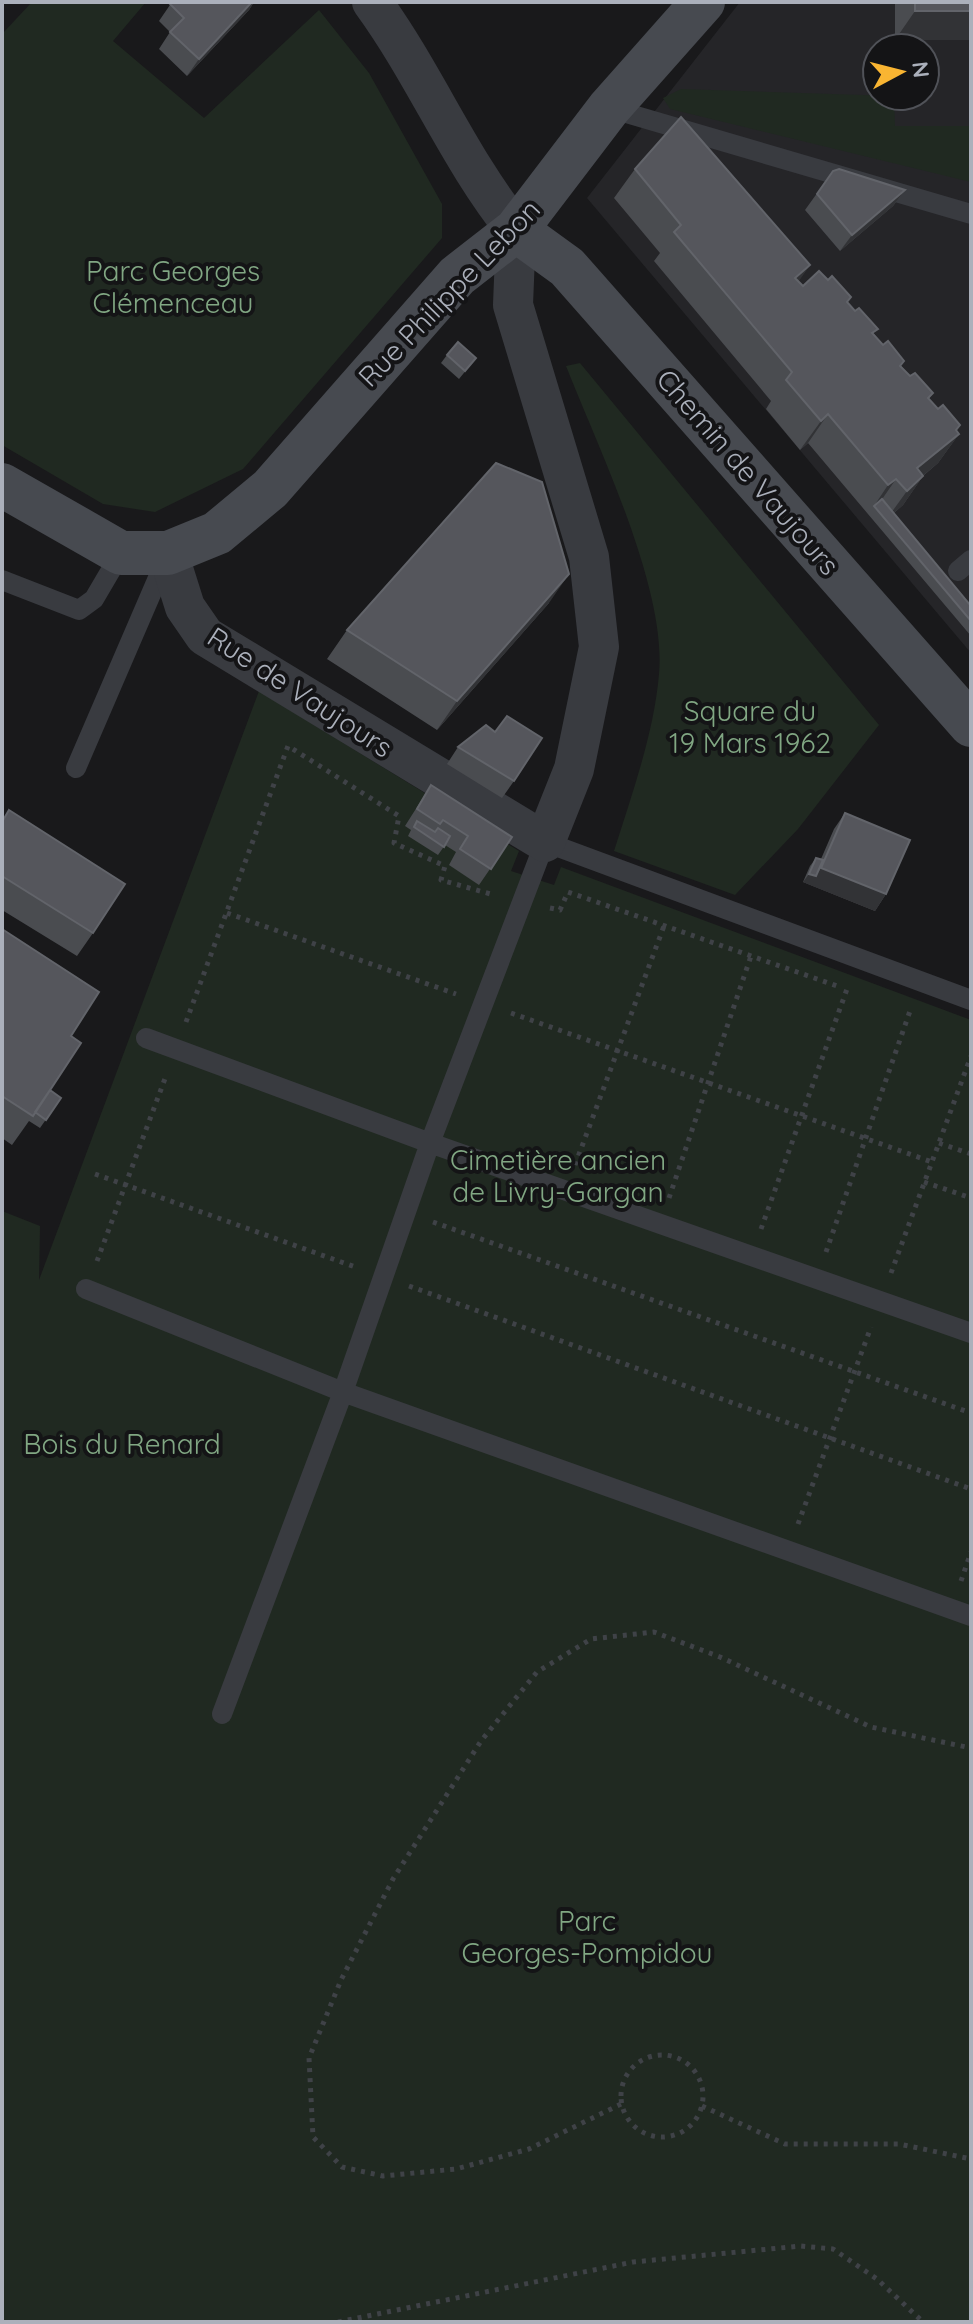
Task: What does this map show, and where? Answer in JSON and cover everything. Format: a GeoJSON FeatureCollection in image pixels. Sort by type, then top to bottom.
{"type":"FeatureCollection","features":[{"type":"Feature","properties":{"kind":"street"},"geometry":{"type":"LineString","coordinates":[[372,2],[395,33],[480,186],[516,230],[513,305],[589,557],[599,647],[574,769],[545,842]]}},
{"type":"Feature","properties":{"kind":"street","name":"Rue Philippe Lebon"},"geometry":{"type":"LineString","coordinates":[[168,553],[217,533],[270,489],[457,276],[516,230],[609,108],[703,2]]}},
{"type":"Feature","properties":{"kind":"street","name":"Chemin de Vaujours"},"geometry":{"type":"LineString","coordinates":[[516,230],[567,267],[971,725]]}},
{"type":"Feature","properties":{"kind":"street"},"geometry":{"type":"LineString","coordinates":[[2,485],[121,553],[168,553]]}},
{"type":"Feature","properties":{"kind":"street","name":"Rue de Vaujours"},"geometry":{"type":"LineString","coordinates":[[168,553],[185,607],[205,636],[545,842]]}},
{"type":"Feature","properties":{"kind":"lane"},"geometry":{"type":"LineString","coordinates":[[609,108],[971,214]]}},
{"type":"Feature","properties":{"kind":"lane"},"geometry":{"type":"LineString","coordinates":[[2,580],[79,610],[94,599],[121,553]]}},
{"type":"Feature","properties":{"kind":"lane"},"geometry":{"type":"LineString","coordinates":[[76,768],[168,553]]}},
{"type":"Feature","properties":{"kind":"lane"},"geometry":{"type":"LineString","coordinates":[[222,1714],[343,1392],[430,1143],[545,842],[971,1000]]}},
{"type":"Feature","properties":{"kind":"lane"},"geometry":{"type":"LineString","coordinates":[[146,1038],[430,1143],[971,1333]]}},
{"type":"Feature","properties":{"kind":"lane"},"geometry":{"type":"LineString","coordinates":[[86,1289],[343,1392],[971,1616]]}},
{"type":"Feature","properties":{"kind":"path"},"geometry":{"type":"LineString","coordinates":[[86,1289],[288,746],[399,816],[394,843],[445,866],[441,880],[520,903],[560,910],[568,892],[859,994]]}},
{"type":"Feature","properties":{"kind":"path"},"geometry":{"type":"LineString","coordinates":[[227,913],[932,1162]]}},
{"type":"Feature","properties":{"kind":"path"},"geometry":{"type":"LineString","coordinates":[[565,1191],[664,926]]}},
{"type":"Feature","properties":{"kind":"path"},"geometry":{"type":"LineString","coordinates":[[660,1224],[751,956]]}},
{"type":"Feature","properties":{"kind":"path"},"geometry":{"type":"LineString","coordinates":[[752,1256],[847,989]]}},
{"type":"Feature","properties":{"kind":"path"},"geometry":{"type":"LineString","coordinates":[[897,1007],[922,1015]]}},
{"type":"Feature","properties":{"kind":"path"},"geometry":{"type":"LineString","coordinates":[[816,1279],[910,1011]]}},
{"type":"Feature","properties":{"kind":"path"},"geometry":{"type":"LineString","coordinates":[[939,1143],[971,1154]]}},
{"type":"Feature","properties":{"kind":"path"},"geometry":{"type":"LineString","coordinates":[[95,1174],[971,1489]]}},
{"type":"Feature","properties":{"kind":"path"},"geometry":{"type":"LineString","coordinates":[[924,1182],[971,1198]]}},
{"type":"Feature","properties":{"kind":"path"},"geometry":{"type":"LineString","coordinates":[[406,1213],[971,1413]]}},
{"type":"Feature","properties":{"kind":"path"},"geometry":{"type":"LineString","coordinates":[[621,2104],[529,2149],[456,2169],[383,2176],[342,2167],[313,2137],[309,2058],[341,1980],[393,1879],[438,1806],[481,1741],[537,1672],[591,1639],[654,1632],[720,1657],[871,1727],[971,1748]]}},
{"type":"Feature","properties":{"kind":"path"},"geometry":{"type":"LineString","coordinates":[[657,2055],[670,2056],[692,2069],[700,2080],[702,2106],[687,2130],[660,2138],[635,2128],[621,2104],[625,2077],[633,2066],[657,2055]]}},
{"type":"Feature","properties":{"kind":"path"},"geometry":{"type":"LineString","coordinates":[[702,2106],[785,2144],[899,2144],[971,2159]]}},
{"type":"Feature","properties":{"kind":"path"},"geometry":{"type":"LineString","coordinates":[[338,2322],[633,2262],[801,2246],[833,2249],[877,2279],[923,2322]]}},
{"type":"Feature","properties":{"kind":"shaded area"},"geometry":{"type":"Polygon","coordinates":[[[740,2],[971,2],[971,653],[587,198],[740,2]]]}},
{"type":"Feature","properties":{"kind":"green space","name":"Parc Georges Clémenceau"},"geometry":{"type":"Polygon","coordinates":[[[32,2],[146,2],[113,41],[204,118],[319,10],[369,73],[442,204],[442,238],[243,469],[155,512],[103,504],[2,445],[2,34],[32,2]]]}},
{"type":"Feature","properties":{"kind":"green space"},"geometry":{"type":"Polygon","coordinates":[[[681,89],[861,95],[861,112],[895,112],[895,126],[971,126],[971,182],[670,109],[663,98],[681,89]]]}},
{"type":"Feature","properties":{"kind":"green space","name":"Square du 19 Mars 1962"},"geometry":{"type":"Polygon","coordinates":[[[580,363],[879,725],[798,829],[735,895],[614,851],[652,719],[659,674],[659,640],[642,561],[628,518],[566,366],[580,363]]]}},
{"type":"Feature","properties":{"kind":"green space"},"geometry":{"type":"Polygon","coordinates":[[[259,691],[519,851],[511,871],[554,885],[561,867],[971,1020],[971,2322],[2,2322],[2,1211],[40,1226],[39,1280],[259,691]]]}},
{"type":"Feature","properties":{"kind":"building"},"geometry":{"type":"Polygon","coordinates":[[[252,2],[199,59],[170,32],[184,18],[170,4],[252,2]]]}},
{"type":"Feature","properties":{"kind":"building"},"geometry":{"type":"Polygon","coordinates":[[[915,2],[971,2],[971,11],[915,11],[915,2]]]}},
{"type":"Feature","properties":{"kind":"building"},"geometry":{"type":"Polygon","coordinates":[[[681,117],[810,265],[795,278],[803,286],[819,271],[828,280],[832,276],[851,297],[847,302],[855,311],[859,308],[878,329],[872,333],[883,345],[888,341],[904,361],[900,366],[910,376],[915,373],[933,393],[928,398],[938,409],[943,405],[960,425],[956,430],[959,434],[917,468],[923,476],[907,491],[896,479],[888,485],[828,414],[821,421],[786,380],[792,372],[674,232],[681,225],[635,169],[681,117]]]}},
{"type":"Feature","properties":{"kind":"building"},"geometry":{"type":"Polygon","coordinates":[[[839,169],[905,190],[852,235],[817,194],[833,171],[839,169]]]}},
{"type":"Feature","properties":{"kind":"building"},"geometry":{"type":"Polygon","coordinates":[[[458,342],[476,358],[465,371],[447,355],[458,342]]]}},
{"type":"Feature","properties":{"kind":"building"},"geometry":{"type":"Polygon","coordinates":[[[496,463],[542,482],[569,574],[457,701],[347,630],[496,463]]]}},
{"type":"Feature","properties":{"kind":"building"},"geometry":{"type":"Polygon","coordinates":[[[882,499],[971,606],[971,621],[874,506],[882,499]]]}},
{"type":"Feature","properties":{"kind":"building"},"geometry":{"type":"Polygon","coordinates":[[[507,716],[542,738],[514,781],[458,747],[486,725],[495,732],[507,716]]]}},
{"type":"Feature","properties":{"kind":"building"},"geometry":{"type":"Polygon","coordinates":[[[431,785],[512,837],[491,869],[460,849],[468,836],[443,820],[440,824],[417,809],[431,785]]]}},
{"type":"Feature","properties":{"kind":"building"},"geometry":{"type":"Polygon","coordinates":[[[9,810],[125,884],[93,933],[2,876],[2,822],[9,810]]]}},
{"type":"Feature","properties":{"kind":"building"},"geometry":{"type":"Polygon","coordinates":[[[845,813],[910,840],[886,894],[821,868],[845,813]]]}},
{"type":"Feature","properties":{"kind":"building"},"geometry":{"type":"Polygon","coordinates":[[[417,821],[435,832],[438,828],[450,836],[444,847],[414,827],[417,821]]]}},
{"type":"Feature","properties":{"kind":"building"},"geometry":{"type":"Polygon","coordinates":[[[816,858],[823,860],[816,876],[809,874],[816,858]]]}},
{"type":"Feature","properties":{"kind":"building"},"geometry":{"type":"Polygon","coordinates":[[[2,929],[99,992],[71,1036],[81,1043],[33,1116],[2,1096],[2,929]]]}},
{"type":"Feature","properties":{"kind":"building"},"geometry":{"type":"Polygon","coordinates":[[[50,1090],[61,1098],[46,1120],[35,1112],[50,1090]]]}},
{"type":"Feature","properties":{"kind":"park label","name":"Cimetière ancien de Livry-Gargan"},"geometry":{"type":"Point","coordinates":[558,1176]}},
{"type":"Feature","properties":{"kind":"park label","name":"Bois du Renard"},"geometry":{"type":"Point","coordinates":[122,1444]}},
{"type":"Feature","properties":{"kind":"park label","name":"Parc Georges-Pompidou"},"geometry":{"type":"Point","coordinates":[587,1937]}}]}
